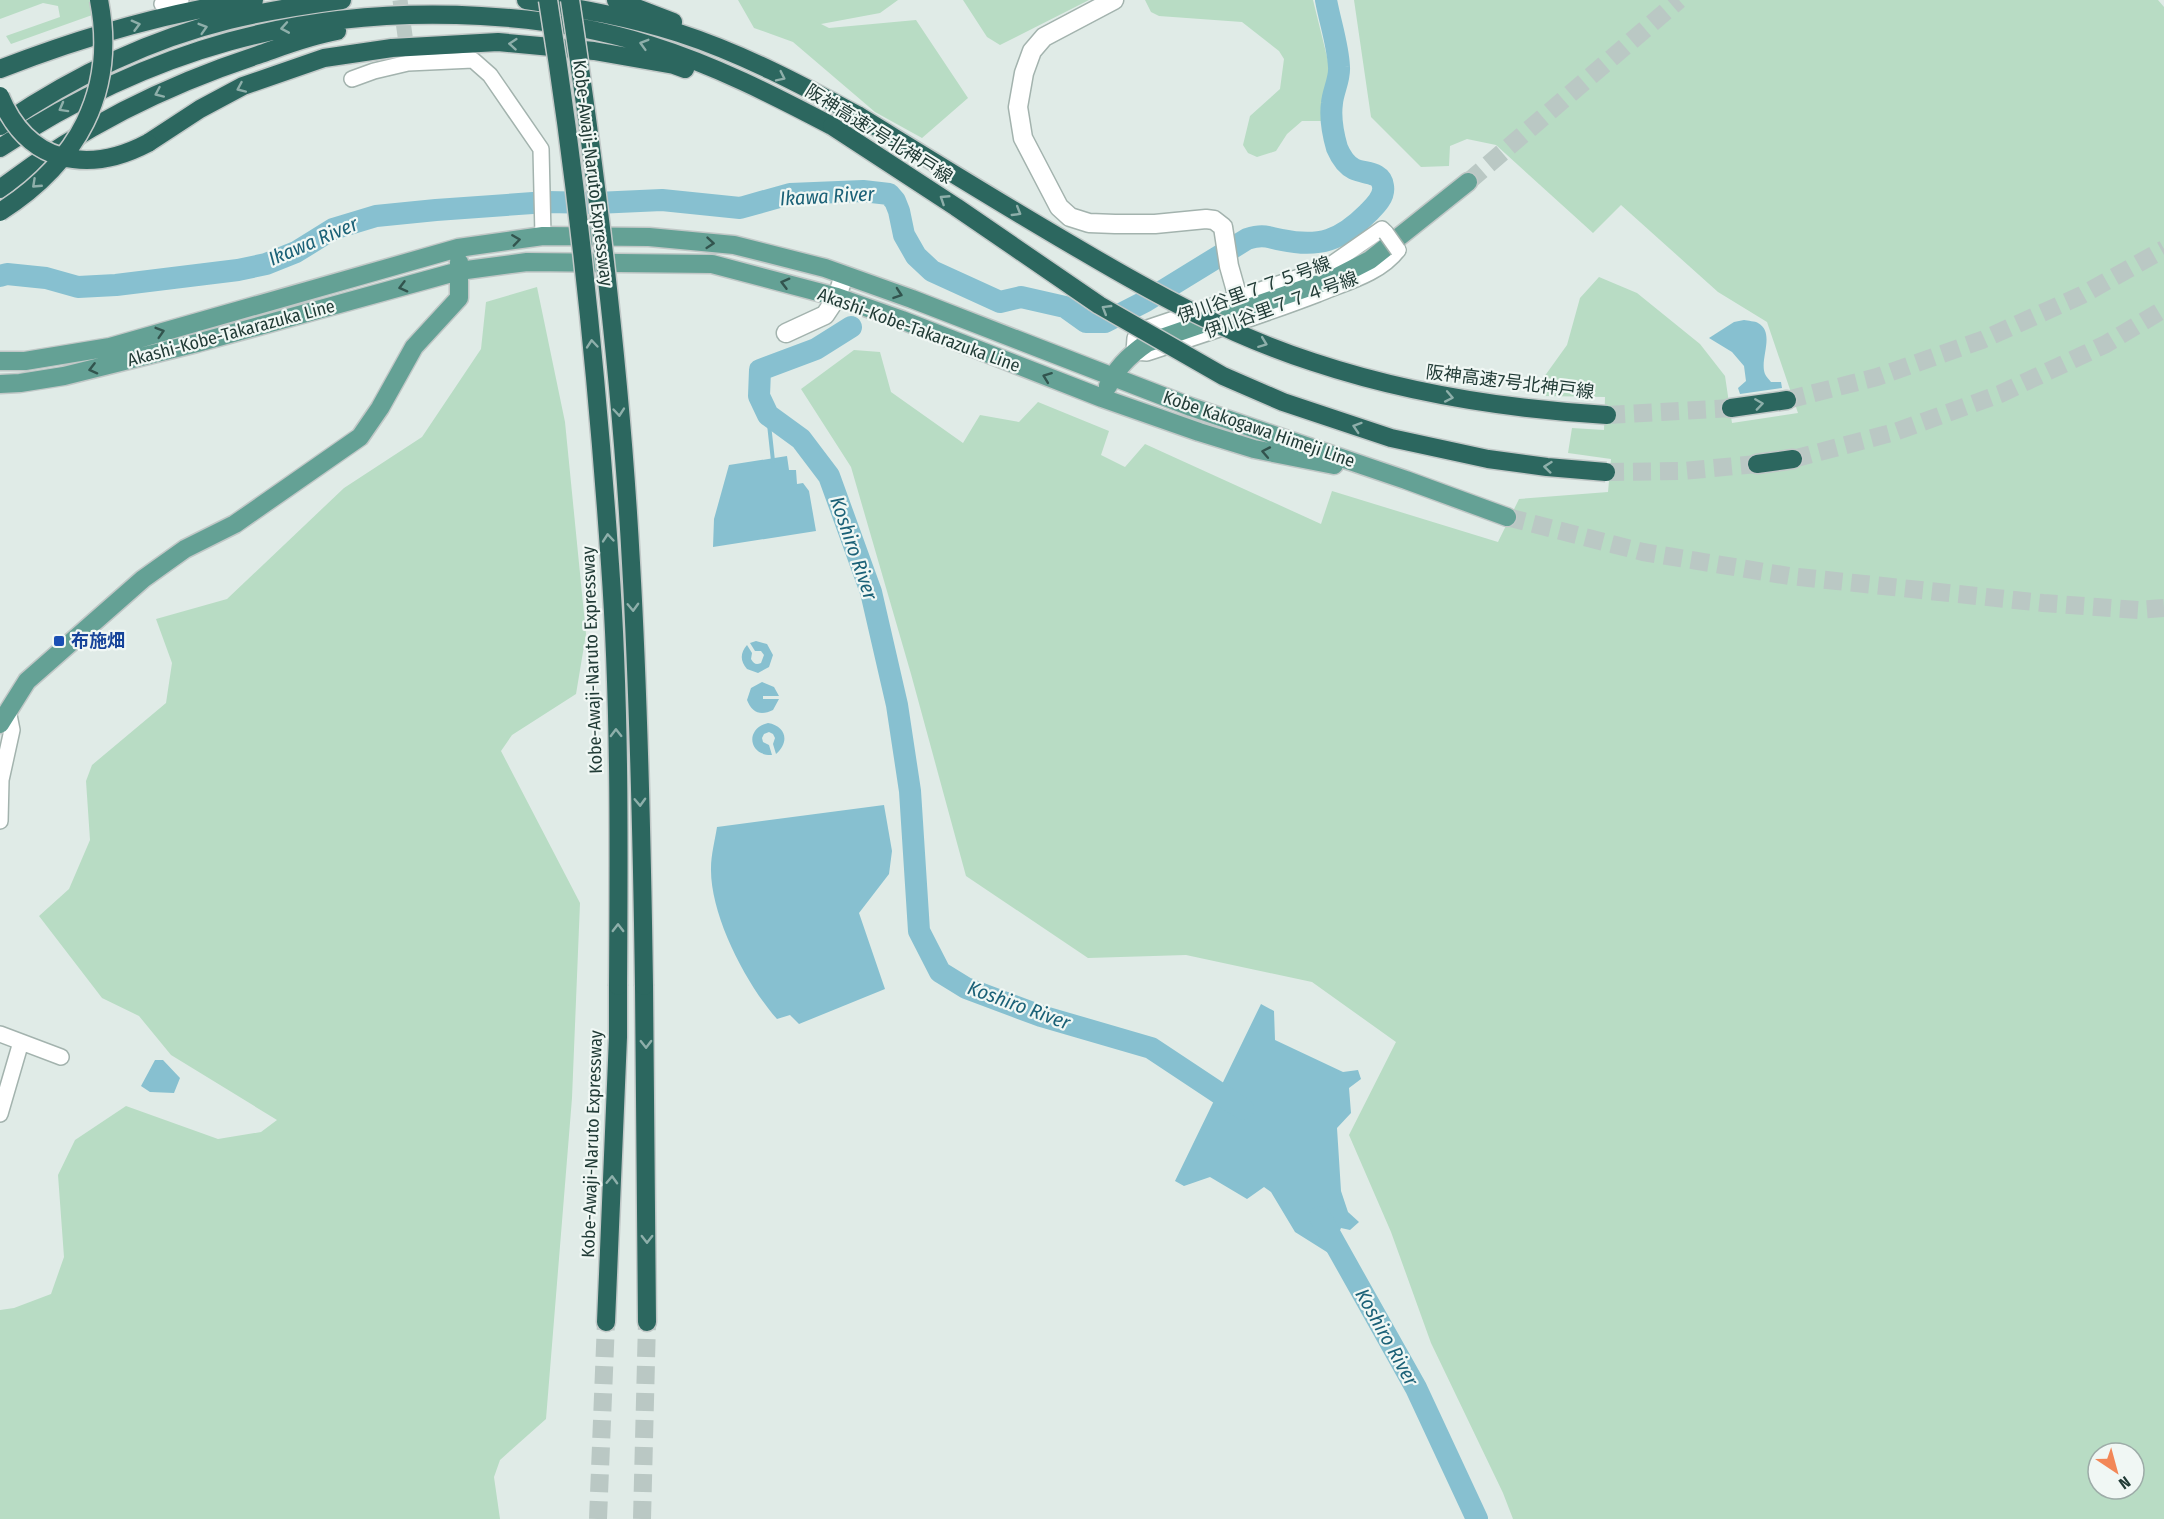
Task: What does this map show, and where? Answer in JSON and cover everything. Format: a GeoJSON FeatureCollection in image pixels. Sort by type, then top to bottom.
{"type":"FeatureCollection","features":[{"type":"Feature","properties":{"kind":"highway"},"geometry":{"type":"LineString","coordinates":[[0,212],[33,187],[63,158],[72,147],[91,112],[99,88],[104,51],[99,0]]}},
{"type":"Feature","properties":{"kind":"highway"},"geometry":{"type":"LineString","coordinates":[[0,69],[89,37],[180,13],[254,0]]}},
{"type":"Feature","properties":{"kind":"highway"},"geometry":{"type":"LineString","coordinates":[[0,126],[43,97],[82,76],[171,38],[227,21],[342,0]]}},
{"type":"Feature","properties":{"kind":"highway","name":"阪神高速7号北神戸線"},"geometry":{"type":"LineString","coordinates":[[526,0],[592,10],[679,33],[744,59],[859,116],[1129,278],[1235,332],[1312,362],[1396,387],[1474,402],[1552,412],[1607,415]]}},
{"type":"Feature","properties":{"kind":"highway","name":"Kobe-Awaji-Naruto Expressway"},"geometry":{"type":"LineString","coordinates":[[548,0],[562,90],[589,316],[610,565],[616,705],[618,1037],[606,1322]]}},
{"type":"Feature","properties":{"kind":"highway","name":"Kobe-Awaji-Naruto Expressway"},"geometry":{"type":"LineString","coordinates":[[570,0],[614,346],[631,562],[642,865],[647,1322]]}},
{"type":"Feature","properties":{"kind":"highway"},"geometry":{"type":"LineString","coordinates":[[616,0],[664,18],[744,59]]}},
{"type":"Feature","properties":{"kind":"highway"},"geometry":{"type":"LineString","coordinates":[[0,189],[41,158],[98,123],[133,104],[194,78],[315,35],[436,13]]}},
{"type":"Feature","properties":{"kind":"highway","name":"阪神高速7号北神戸線"},"geometry":{"type":"LineString","coordinates":[[0,148],[39,122],[77,101],[140,71],[229,40],[327,20],[436,13],[521,18],[598,31],[651,45],[755,85],[832,126],[1099,305],[1223,376],[1283,402],[1391,438],[1488,459],[1606,472]]}},
{"type":"Feature","properties":{"kind":"highway"},"geometry":{"type":"LineString","coordinates":[[0,96],[18,128],[30,141],[51,154],[69,159],[99,160],[135,150],[200,109],[243,86],[324,58],[392,48],[498,42],[594,51],[674,65],[832,126]]}},
{"type":"Feature","properties":{"kind":"highway"},"geometry":{"type":"LineString","coordinates":[[1731,408],[1787,400]]}},
{"type":"Feature","properties":{"kind":"highway"},"geometry":{"type":"LineString","coordinates":[[1757,464],[1793,459]]}},
{"type":"Feature","properties":{"kind":"main road"},"geometry":{"type":"LineString","coordinates":[[1102,398],[1112,377],[1134,352],[1147,343],[1335,278],[1370,260],[1468,182]]}},
{"type":"Feature","properties":{"kind":"main road","name":"Akashi-Kobe-Takarazuka Line"},"geometry":{"type":"LineString","coordinates":[[0,361],[25,361],[110,347],[458,248],[543,229],[734,245],[825,268],[912,299],[1112,377]]}},
{"type":"Feature","properties":{"kind":"main road"},"geometry":{"type":"LineString","coordinates":[[4,717],[27,681],[170,558],[236,524],[360,437],[380,408],[414,347],[459,298],[458,248]]}},
{"type":"Feature","properties":{"kind":"main road","name":"Akashi-Kobe-Takarazuka Line"},"geometry":{"type":"LineString","coordinates":[[0,384],[20,383],[75,373],[197,343],[459,271],[527,262],[712,264],[837,297],[903,320],[1102,398]]}},
{"type":"Feature","properties":{"kind":"main road","name":"Kobe Kakogawa Himeji Line"},"geometry":{"type":"LineString","coordinates":[[1112,377],[1191,407],[1507,517]]}},
{"type":"Feature","properties":{"kind":"main road","name":"Kobe Kakogawa Himeji Line"},"geometry":{"type":"LineString","coordinates":[[1102,398],[1254,449],[1406,480]]}},
{"type":"Feature","properties":{"kind":"street"},"geometry":{"type":"LineString","coordinates":[[162,4],[181,0]]}},
{"type":"Feature","properties":{"kind":"street"},"geometry":{"type":"LineString","coordinates":[[1114,0],[1044,37],[1037,43],[1024,73],[1018,107],[1023,138],[1059,207],[1070,217],[1089,223],[1155,224],[1214,220],[1223,227],[1229,266],[1238,298]]}},
{"type":"Feature","properties":{"kind":"street"},"geometry":{"type":"LineString","coordinates":[[352,79],[408,63],[473,60],[490,75],[541,149],[543,229]]}},
{"type":"Feature","properties":{"kind":"street","name":"伊川谷里７７４号線"},"geometry":{"type":"LineString","coordinates":[[1134,352],[1147,353],[1286,306],[1361,277],[1392,258],[1398,250],[1384,231]]}},
{"type":"Feature","properties":{"kind":"street","name":"伊川谷里７７５号線"},"geometry":{"type":"LineString","coordinates":[[1134,352],[1135,338],[1144,329],[1326,268],[1384,231]]}},
{"type":"Feature","properties":{"kind":"street"},"geometry":{"type":"LineString","coordinates":[[786,333],[825,315],[837,297],[844,275]]}},
{"type":"Feature","properties":{"kind":"street"},"geometry":{"type":"LineString","coordinates":[[0,821],[1,780],[12,730],[4,717]]}},
{"type":"Feature","properties":{"kind":"street"},"geometry":{"type":"LineString","coordinates":[[0,1034],[61,1057]]}},
{"type":"Feature","properties":{"kind":"street"},"geometry":{"type":"LineString","coordinates":[[0,1114],[21,1042]]}},
{"type":"Feature","properties":{"kind":"green space"},"geometry":{"type":"Polygon","coordinates":[[[0,0],[93,0],[95,14],[11,44],[6,36],[60,17],[58,6],[43,3],[0,19],[0,0]]]}},
{"type":"Feature","properties":{"kind":"green space"},"geometry":{"type":"Polygon","coordinates":[[[738,0],[898,0],[880,13],[821,24],[829,28],[916,20],[968,98],[922,138],[875,112],[793,42],[754,28],[738,0]]]}},
{"type":"Feature","properties":{"kind":"green space"},"geometry":{"type":"Polygon","coordinates":[[[963,0],[1089,0],[1000,45],[987,37],[963,0]]]}},
{"type":"Feature","properties":{"kind":"green space"},"geometry":{"type":"Polygon","coordinates":[[[1145,0],[1313,0],[1330,69],[1323,121],[1302,121],[1287,134],[1276,151],[1257,157],[1248,153],[1243,145],[1250,116],[1280,89],[1284,59],[1279,51],[1242,22],[1159,16],[1151,12],[1145,0]]]}},
{"type":"Feature","properties":{"kind":"green space"},"geometry":{"type":"Polygon","coordinates":[[[1354,0],[2158,0],[2164,7],[2164,1519],[1513,1519],[1503,1493],[1431,1343],[1391,1232],[1349,1135],[1396,1042],[1312,982],[1186,955],[1088,958],[966,876],[851,467],[801,389],[854,350],[880,352],[891,392],[963,443],[980,415],[1019,422],[1038,402],[1109,431],[1101,455],[1125,467],[1145,444],[1321,524],[1332,491],[1498,542],[1519,499],[1608,492],[1611,459],[1568,453],[1572,428],[1604,430],[1605,397],[1542,396],[1544,377],[1567,345],[1580,298],[1599,277],[1637,293],[1700,344],[1725,376],[1732,423],[1798,413],[1767,322],[1718,292],[1621,205],[1593,233],[1496,145],[1467,139],[1450,146],[1449,166],[1421,167],[1371,117],[1354,0]]]}},
{"type":"Feature","properties":{"kind":"green space"},"geometry":{"type":"Polygon","coordinates":[[[537,287],[565,422],[586,634],[576,694],[512,735],[501,751],[580,903],[572,1098],[546,1419],[500,1460],[494,1477],[500,1519],[0,1519],[0,1310],[14,1308],[51,1294],[64,1257],[58,1175],[75,1140],[126,1106],[218,1139],[261,1132],[277,1120],[171,1055],[139,1016],[102,998],[39,916],[69,889],[90,840],[86,781],[92,765],[166,703],[172,663],[156,619],[227,599],[344,488],[422,437],[481,349],[486,302],[537,287]]]}},
{"type":"Feature","properties":{"kind":"water"},"geometry":{"type":"Polygon","coordinates":[[[1744,320],[1757,322],[1763,327],[1767,340],[1765,374],[1771,382],[1781,382],[1782,388],[1740,394],[1738,388],[1746,381],[1744,366],[1732,352],[1709,338],[1734,322],[1744,320]]]}},
{"type":"Feature","properties":{"kind":"water"},"geometry":{"type":"Polygon","coordinates":[[[787,456],[789,470],[796,470],[797,484],[803,483],[809,491],[816,531],[713,547],[714,519],[729,465],[787,456]]]}},
{"type":"Feature","properties":{"kind":"water"},"geometry":{"type":"Polygon","coordinates":[[[756,641],[767,644],[773,655],[769,667],[758,673],[747,669],[742,657],[747,645],[752,653],[752,661],[756,664],[761,663],[764,655],[761,651],[755,651],[750,643],[756,641]]]}},
{"type":"Feature","properties":{"kind":"water"},"geometry":{"type":"Polygon","coordinates":[[[762,682],[774,687],[779,696],[763,696],[763,699],[779,699],[773,710],[765,713],[751,708],[747,700],[751,688],[762,682]]]}},
{"type":"Feature","properties":{"kind":"water"},"geometry":{"type":"Polygon","coordinates":[[[768,723],[779,727],[784,735],[783,745],[776,754],[773,734],[769,732],[764,734],[763,742],[769,745],[772,755],[758,751],[752,741],[756,730],[768,723]]]}},
{"type":"Feature","properties":{"kind":"water"},"geometry":{"type":"Polygon","coordinates":[[[884,805],[892,851],[889,874],[859,913],[885,989],[799,1024],[790,1015],[777,1019],[753,987],[723,927],[712,887],[712,853],[717,827],[884,805]]]}},
{"type":"Feature","properties":{"kind":"water"},"geometry":{"type":"Polygon","coordinates":[[[1261,1004],[1274,1011],[1275,1040],[1343,1072],[1358,1070],[1361,1079],[1349,1088],[1351,1113],[1337,1128],[1341,1191],[1348,1212],[1359,1222],[1350,1230],[1341,1228],[1330,1254],[1295,1232],[1271,1192],[1264,1187],[1247,1199],[1210,1177],[1184,1186],[1175,1181],[1261,1004]]]}},
{"type":"Feature","properties":{"kind":"water"},"geometry":{"type":"Polygon","coordinates":[[[155,1060],[163,1060],[180,1078],[174,1093],[150,1092],[141,1086],[155,1060]]]}},
{"type":"Feature","properties":{"kind":"waterway","name":"Ikawa River"},"geometry":{"type":"LineString","coordinates":[[0,276],[7,274],[46,278],[78,287],[116,285],[238,270],[266,264],[296,252],[333,229],[376,216],[436,210],[547,202],[596,203],[662,200],[740,208],[790,194],[863,191],[889,194],[899,211],[904,235],[916,256],[932,271],[1000,302],[1021,297],[1065,307],[1086,322],[1105,322],[1146,301],[1247,239],[1265,237],[1308,243],[1329,240],[1349,230],[1379,201],[1383,190],[1382,181],[1376,175],[1351,167],[1337,148],[1331,108],[1339,67],[1336,42],[1326,0]]}},
{"type":"Feature","properties":{"kind":"waterway","name":"Koshiro River"},"geometry":{"type":"LineString","coordinates":[[851,327],[816,349],[760,370],[759,396],[768,415],[801,439],[829,476],[871,592],[897,705],[910,791],[919,931],[940,972],[966,988],[1041,1016],[1151,1048],[1243,1109]]}},
{"type":"Feature","properties":{"kind":"waterway"},"geometry":{"type":"LineString","coordinates":[[768,415],[773,461]]}},
{"type":"Feature","properties":{"kind":"waterway","name":"Koshiro River"},"geometry":{"type":"LineString","coordinates":[[1320,1217],[1416,1388],[1477,1519]]}},
{"type":"Feature","properties":{"kind":"tunnel"},"geometry":{"type":"LineString","coordinates":[[400,0],[408,57]]}},
{"type":"Feature","properties":{"kind":"tunnel"},"geometry":{"type":"LineString","coordinates":[[1468,182],[1679,0]]}},
{"type":"Feature","properties":{"kind":"tunnel"},"geometry":{"type":"LineString","coordinates":[[1787,400],[1877,377],[1982,340],[2082,295],[2164,249]]}},
{"type":"Feature","properties":{"kind":"tunnel"},"geometry":{"type":"LineString","coordinates":[[1793,459],[1895,432],[2000,394],[2106,344],[2164,309]]}},
{"type":"Feature","properties":{"kind":"tunnel"},"geometry":{"type":"LineString","coordinates":[[1607,415],[1731,408]]}},
{"type":"Feature","properties":{"kind":"tunnel"},"geometry":{"type":"LineString","coordinates":[[1606,472],[1683,471],[1757,464]]}},
{"type":"Feature","properties":{"kind":"tunnel"},"geometry":{"type":"LineString","coordinates":[[1507,517],[1643,552],[1789,576],[2043,603],[2138,610],[2164,608]]}},
{"type":"Feature","properties":{"kind":"tunnel"},"geometry":{"type":"LineString","coordinates":[[598,1519],[606,1322]]}},
{"type":"Feature","properties":{"kind":"tunnel"},"geometry":{"type":"LineString","coordinates":[[642,1519],[647,1322]]}},
{"type":"Feature","properties":{"kind":"place","name":"布施畑"},"geometry":{"type":"Point","coordinates":[59,641]}}]}
